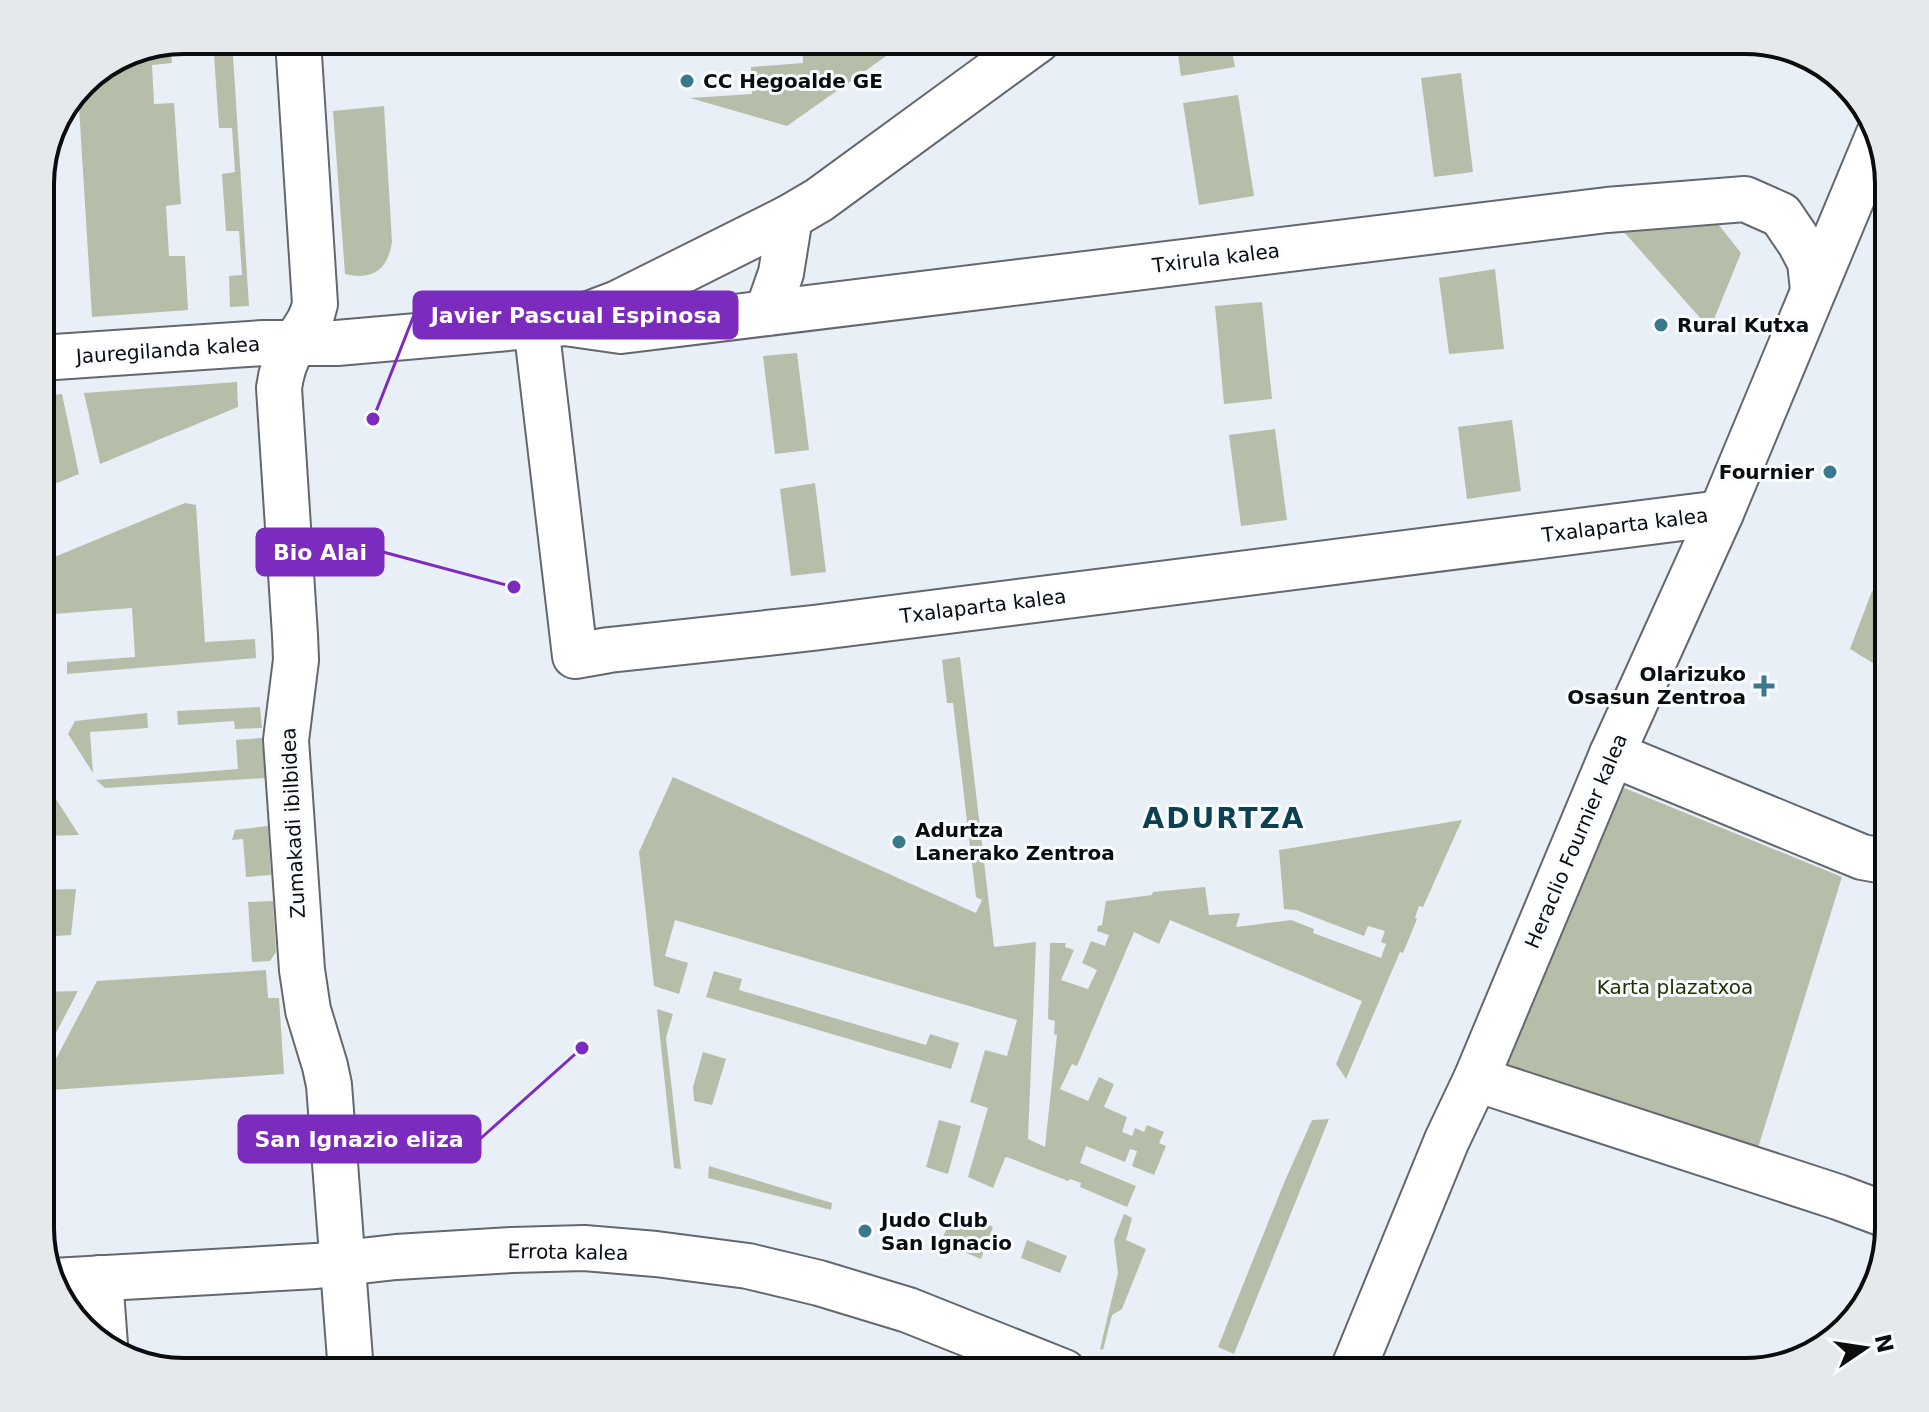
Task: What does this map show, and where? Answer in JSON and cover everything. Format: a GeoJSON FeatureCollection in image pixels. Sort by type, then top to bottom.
{"type":"FeatureCollection","features":[{"type":"Feature","properties":{"kind":"street","name":"Zumakadi ibilbidea"},"geometry":{"type":"LineString","coordinates":[[299,54],[315,304],[310,320],[284,362],[279,388],[296,660],[286,740],[302,970],[308,1010],[329,1085],[350,1358]]}},
{"type":"Feature","properties":{"kind":"street"},"geometry":{"type":"LineString","coordinates":[[551,324],[618,303],[790,217],[819,200],[1019,54]]}},
{"type":"Feature","properties":{"kind":"street","name":"Heraclio Fournier kalea"},"geometry":{"type":"LineString","coordinates":[[1358,1358],[1447,1140],[1476,1079],[1612,754],[1721,513],[1871,153]]}},
{"type":"Feature","properties":{"kind":"street","name":"Txirula kalea"},"geometry":{"type":"LineString","coordinates":[[551,324],[621,331],[1607,210],[1745,199],[1781,215],[1810,262],[1813,290]]}},
{"type":"Feature","properties":{"kind":"street"},"geometry":{"type":"LineString","coordinates":[[767,313],[781,273],[790,217]]}},
{"type":"Feature","properties":{"kind":"street","name":"Jauregilanda kalea"},"geometry":{"type":"LineString","coordinates":[[54,357],[240,344],[337,343],[551,324]]}},
{"type":"Feature","properties":{"kind":"street","name":"Txalaparta kalea"},"geometry":{"type":"LineString","coordinates":[[551,324],[575,656],[1721,513]]}},
{"type":"Feature","properties":{"kind":"street"},"geometry":{"type":"LineString","coordinates":[[1612,754],[1862,857],[1875,859]]}},
{"type":"Feature","properties":{"kind":"street"},"geometry":{"type":"LineString","coordinates":[[1476,1079],[1875,1211]]}},
{"type":"Feature","properties":{"kind":"street","name":"Errota kalea"},"geometry":{"type":"LineString","coordinates":[[65,1280],[342,1264],[396,1257],[584,1248],[708,1260],[819,1283],[908,1310],[1029,1358]]}},
{"type":"Feature","properties":{"kind":"street"},"geometry":{"type":"LineString","coordinates":[[100,1278],[104,1330]]}},
{"type":"Feature","properties":{"kind":"green space"},"geometry":{"type":"Polygon","coordinates":[[[214,54],[233,54],[249,306],[230,307],[229,276],[242,275],[239,231],[226,231],[222,174],[235,172],[232,128],[219,128],[214,54]]]}},
{"type":"Feature","properties":{"kind":"green space"},"geometry":{"type":"Polygon","coordinates":[[[803,54],[889,54],[787,126],[690,98],[752,94],[751,67],[803,63],[803,54]]]}},
{"type":"Feature","properties":{"kind":"green space"},"geometry":{"type":"Polygon","coordinates":[[[1178,54],[1233,54],[1235,67],[1181,76],[1178,54]]]}},
{"type":"Feature","properties":{"kind":"green space"},"geometry":{"type":"Polygon","coordinates":[[[171,56],[172,63],[152,65],[154,104],[174,103],[181,204],[166,206],[169,256],[185,256],[188,310],[92,317],[79,108],[92,92],[112,76],[134,64],[171,56]]]}},
{"type":"Feature","properties":{"kind":"green space"},"geometry":{"type":"Polygon","coordinates":[[[1461,73],[1473,172],[1434,177],[1421,78],[1461,73]]]}},
{"type":"Feature","properties":{"kind":"green space"},"geometry":{"type":"Polygon","coordinates":[[[1238,95],[1254,196],[1199,205],[1183,103],[1238,95]]]}},
{"type":"Feature","properties":{"kind":"green space"},"geometry":{"type":"Polygon","coordinates":[[[384,106],[390,251],[378,271],[364,276],[345,274],[333,111],[384,106]]]}},
{"type":"Feature","properties":{"kind":"green space"},"geometry":{"type":"Polygon","coordinates":[[[1714,219],[1741,253],[1710,329],[1624,232],[1714,219]]]}},
{"type":"Feature","properties":{"kind":"green space"},"geometry":{"type":"Polygon","coordinates":[[[1495,269],[1504,349],[1449,354],[1439,278],[1495,269]]]}},
{"type":"Feature","properties":{"kind":"green space"},"geometry":{"type":"Polygon","coordinates":[[[1262,302],[1272,399],[1224,404],[1215,306],[1262,302]]]}},
{"type":"Feature","properties":{"kind":"green space"},"geometry":{"type":"Polygon","coordinates":[[[797,353],[809,450],[775,454],[763,356],[797,353]]]}},
{"type":"Feature","properties":{"kind":"green space"},"geometry":{"type":"Polygon","coordinates":[[[237,382],[238,407],[100,464],[84,393],[237,382]]]}},
{"type":"Feature","properties":{"kind":"green space"},"geometry":{"type":"Polygon","coordinates":[[[62,394],[79,474],[54,484],[54,395],[62,394]]]}},
{"type":"Feature","properties":{"kind":"green space"},"geometry":{"type":"Polygon","coordinates":[[[1512,420],[1521,491],[1467,499],[1458,427],[1512,420]]]}},
{"type":"Feature","properties":{"kind":"green space"},"geometry":{"type":"Polygon","coordinates":[[[1275,429],[1287,520],[1241,526],[1229,435],[1275,429]]]}},
{"type":"Feature","properties":{"kind":"green space"},"geometry":{"type":"Polygon","coordinates":[[[815,483],[826,572],[791,576],[780,489],[815,483]]]}},
{"type":"Feature","properties":{"kind":"green space"},"geometry":{"type":"Polygon","coordinates":[[[185,503],[196,505],[205,642],[255,639],[256,658],[67,674],[67,662],[135,657],[132,608],[54,614],[54,557],[185,503]]]}},
{"type":"Feature","properties":{"kind":"green space"},"geometry":{"type":"Polygon","coordinates":[[[1872,591],[1875,591],[1875,664],[1850,649],[1872,591]]]}},
{"type":"Feature","properties":{"kind":"green space"},"geometry":{"type":"Polygon","coordinates":[[[960,657],[994,947],[1036,942],[1028,1139],[1045,1147],[1057,1035],[1054,1034],[1055,1021],[1048,1019],[1050,943],[1066,943],[1065,947],[1074,950],[1061,980],[1088,989],[1097,970],[1082,963],[1091,941],[1105,946],[1109,935],[1097,931],[1098,926],[1102,925],[1106,901],[1205,887],[1209,915],[1240,913],[1236,927],[1291,920],[1314,929],[1313,933],[1381,958],[1386,944],[1381,942],[1385,931],[1368,926],[1364,936],[1296,910],[1284,909],[1279,850],[1462,820],[1423,907],[1419,906],[1403,953],[1400,952],[1346,1079],[1336,1064],[1362,1001],[1170,920],[1159,944],[1134,932],[1077,1066],[1072,1064],[1060,1089],[1088,1101],[1099,1077],[1114,1084],[1104,1107],[1127,1117],[1122,1132],[1132,1136],[1135,1128],[1144,1132],[1147,1125],[1164,1132],[1159,1143],[1166,1146],[1154,1175],[1132,1166],[1137,1151],[1130,1149],[1125,1162],[1086,1146],[1080,1163],[1136,1186],[1127,1207],[1080,1187],[1081,1183],[1068,1181],[1007,1157],[993,1188],[968,1177],[988,1108],[970,1102],[985,1050],[1007,1056],[1017,1020],[675,920],[665,956],[688,963],[679,994],[654,986],[639,852],[673,777],[976,913],[982,900],[976,897],[953,703],[947,703],[942,660],[960,657]]]}},
{"type":"Feature","properties":{"kind":"green space"},"geometry":{"type":"Polygon","coordinates":[[[260,707],[262,728],[235,729],[234,721],[178,725],[177,711],[260,707]]]}},
{"type":"Feature","properties":{"kind":"green space"},"geometry":{"type":"Polygon","coordinates":[[[147,713],[148,728],[90,732],[93,773],[68,734],[75,721],[147,713]]]}},
{"type":"Feature","properties":{"kind":"green space"},"geometry":{"type":"Polygon","coordinates":[[[262,738],[265,778],[105,788],[96,780],[238,769],[236,740],[262,738]]]}},
{"type":"Feature","properties":{"kind":"green space","name":"Karta plazatxoa"},"geometry":{"type":"Polygon","coordinates":[[[1622,787],[1842,877],[1758,1148],[1503,1068],[1622,787]]]}},
{"type":"Feature","properties":{"kind":"green space"},"geometry":{"type":"Polygon","coordinates":[[[54,796],[79,835],[54,836],[54,796]]]}},
{"type":"Feature","properties":{"kind":"green space"},"geometry":{"type":"Polygon","coordinates":[[[268,826],[271,875],[246,877],[243,839],[232,840],[235,830],[268,826]]]}},
{"type":"Feature","properties":{"kind":"green space"},"geometry":{"type":"Polygon","coordinates":[[[76,889],[71,935],[54,936],[54,890],[76,889]]]}},
{"type":"Feature","properties":{"kind":"green space"},"geometry":{"type":"Polygon","coordinates":[[[273,901],[276,952],[270,961],[252,962],[248,902],[273,901]]]}},
{"type":"Feature","properties":{"kind":"green space"},"geometry":{"type":"Polygon","coordinates":[[[266,970],[268,998],[279,998],[284,1074],[54,1090],[54,1062],[97,981],[266,970]]]}},
{"type":"Feature","properties":{"kind":"green space"},"geometry":{"type":"Polygon","coordinates":[[[714,971],[742,979],[739,990],[926,1045],[930,1034],[959,1043],[951,1069],[706,997],[714,971]]]}},
{"type":"Feature","properties":{"kind":"green space"},"geometry":{"type":"Polygon","coordinates":[[[78,991],[54,1036],[54,992],[78,991]]]}},
{"type":"Feature","properties":{"kind":"green space"},"geometry":{"type":"Polygon","coordinates":[[[657,1009],[673,1014],[666,1038],[681,1169],[674,1168],[657,1009]]]}},
{"type":"Feature","properties":{"kind":"green space"},"geometry":{"type":"Polygon","coordinates":[[[703,1052],[726,1059],[712,1105],[694,1101],[693,1087],[703,1052]]]}},
{"type":"Feature","properties":{"kind":"green space"},"geometry":{"type":"Polygon","coordinates":[[[1329,1119],[1234,1354],[1218,1347],[1312,1120],[1329,1119]]]}},
{"type":"Feature","properties":{"kind":"green space"},"geometry":{"type":"Polygon","coordinates":[[[939,1120],[961,1126],[948,1174],[926,1167],[939,1120]]]}},
{"type":"Feature","properties":{"kind":"green space"},"geometry":{"type":"Polygon","coordinates":[[[709,1166],[832,1203],[831,1210],[708,1178],[709,1166]]]}},
{"type":"Feature","properties":{"kind":"green space"},"geometry":{"type":"Polygon","coordinates":[[[955,1210],[993,1227],[981,1259],[964,1252],[966,1245],[943,1237],[955,1210]]]}},
{"type":"Feature","properties":{"kind":"green space"},"geometry":{"type":"Polygon","coordinates":[[[1124,1214],[1132,1218],[1126,1240],[1146,1249],[1122,1309],[1112,1315],[1103,1350],[1100,1349],[1118,1273],[1114,1240],[1124,1214]]]}},
{"type":"Feature","properties":{"kind":"green space"},"geometry":{"type":"Polygon","coordinates":[[[1027,1240],[1067,1256],[1060,1273],[1021,1258],[1027,1240]]]}},
{"type":"Feature","properties":{"kind":"place","name":"CC Hegoalde GE"},"geometry":{"type":"Point","coordinates":[687,81]}},
{"type":"Feature","properties":{"kind":"place","name":"Rural Kutxa"},"geometry":{"type":"Point","coordinates":[1661,325]}},
{"type":"Feature","properties":{"kind":"place","name":"Javier Pascual Espinosa"},"geometry":{"type":"Point","coordinates":[373,419]}},
{"type":"Feature","properties":{"kind":"place","name":"Fournier"},"geometry":{"type":"Point","coordinates":[1830,472]}},
{"type":"Feature","properties":{"kind":"place","name":"Bio Alai"},"geometry":{"type":"Point","coordinates":[514,587]}},
{"type":"Feature","properties":{"kind":"place","name":"Olarizuko Osasun Zentroa"},"geometry":{"type":"Point","coordinates":[1764,686]}},
{"type":"Feature","properties":{"kind":"place","name":"Adurtza Lanerako Zentroa"},"geometry":{"type":"Point","coordinates":[899,842]}},
{"type":"Feature","properties":{"kind":"place","name":"San Ignazio eliza"},"geometry":{"type":"Point","coordinates":[582,1048]}},
{"type":"Feature","properties":{"kind":"place","name":"Judo Club San Ignacio"},"geometry":{"type":"Point","coordinates":[865,1231]}},
{"type":"Feature","properties":{"kind":"district","name":"ADURTZA"},"geometry":{"type":"Point","coordinates":[1224,818]}}]}
